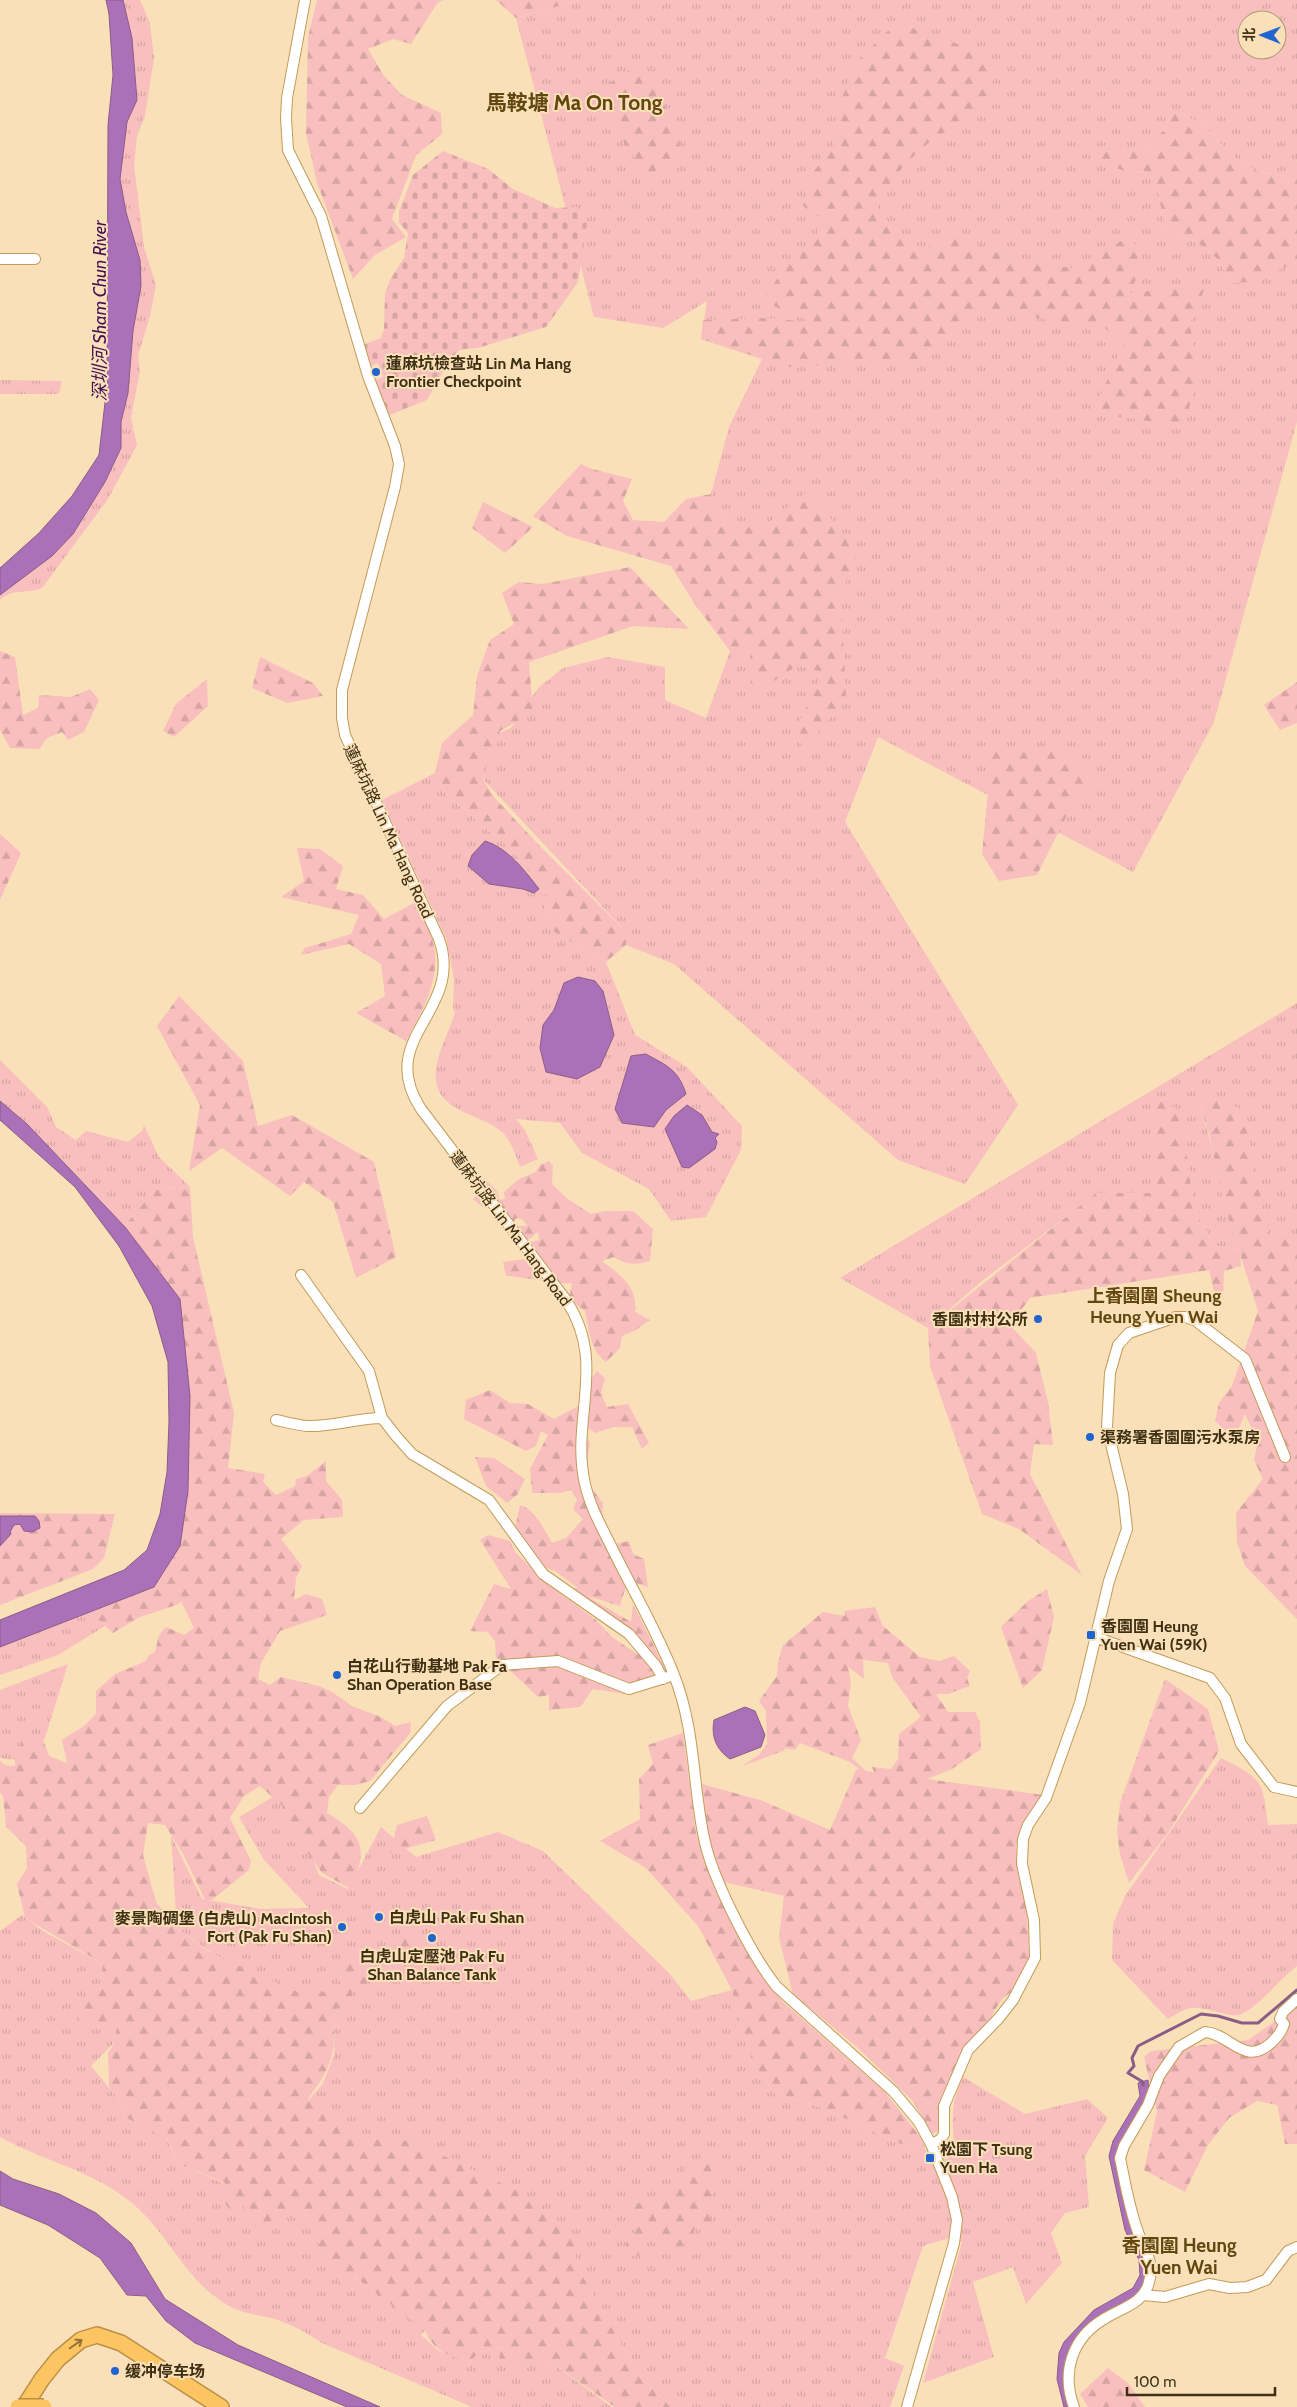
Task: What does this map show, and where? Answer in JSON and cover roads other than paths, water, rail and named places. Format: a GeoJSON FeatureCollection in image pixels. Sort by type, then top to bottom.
{"type":"FeatureCollection","features":[{"type":"Feature","properties":{"kind":"highway"},"geometry":{"type":"LineString","coordinates":[[24,2407],[58,2359],[81,2340],[97,2336],[105,2336],[121,2343],[221,2407]]}},
{"type":"Feature","properties":{"kind":"highway"},"geometry":{"type":"LineString","coordinates":[[18,2407],[44,2407]]}},
{"type":"Feature","properties":{"kind":"street","name":"蓮麻坑路 Lin Ma Hang Road"},"geometry":{"type":"LineString","coordinates":[[305,0],[287,98],[288,150],[321,216],[368,376],[395,446],[399,464],[395,487],[342,690],[342,718],[345,735],[439,940],[444,957],[444,974],[440,990],[410,1050],[407,1065],[408,1083],[421,1109],[566,1300],[578,1320],[587,1354],[582,1458],[588,1494],[674,1676],[690,1728],[704,1839],[717,1878],[746,1937],[777,1987],[900,2098],[919,2122],[931,2144],[954,2204],[956,2234],[907,2407]]}},
{"type":"Feature","properties":{"kind":"street"},"geometry":{"type":"LineString","coordinates":[[0,259],[35,259]]}},
{"type":"Feature","properties":{"kind":"street"},"geometry":{"type":"LineString","coordinates":[[301,1275],[369,1371],[382,1418],[412,1454],[489,1500],[543,1574],[629,1634],[656,1666],[663,1679]]}},
{"type":"Feature","properties":{"kind":"street"},"geometry":{"type":"LineString","coordinates":[[931,2144],[940,2140],[944,2134],[944,2106],[968,2050],[1013,2000],[1035,1958],[1034,1920],[1022,1864],[1022,1844],[1028,1825],[1046,1798],[1080,1703],[1110,1576],[1127,1529],[1123,1494],[1108,1436],[1107,1417],[1112,1359],[1118,1345],[1129,1333],[1176,1317],[1186,1317],[1196,1322],[1245,1359],[1285,1457]]}},
{"type":"Feature","properties":{"kind":"street"},"geometry":{"type":"LineString","coordinates":[[276,1420],[307,1426],[337,1424],[367,1418],[382,1418]]}},
{"type":"Feature","properties":{"kind":"street"},"geometry":{"type":"LineString","coordinates":[[1095,1637],[1210,1678],[1226,1698],[1240,1742],[1257,1766],[1274,1787],[1297,1792]]}},
{"type":"Feature","properties":{"kind":"street"},"geometry":{"type":"LineString","coordinates":[[360,1808],[446,1706],[502,1665],[558,1661],[629,1689],[674,1676]]}},
{"type":"Feature","properties":{"kind":"street"},"geometry":{"type":"LineString","coordinates":[[1074,2407],[1069,2382],[1069,2365],[1077,2344],[1088,2330],[1103,2319],[1136,2302],[1150,2281],[1150,2258],[1138,2232],[1120,2158],[1124,2146],[1148,2105],[1154,2085],[1179,2047],[1205,2032],[1219,2035],[1245,2052],[1255,2052],[1266,2047],[1281,2034],[1284,2024],[1280,2019],[1283,2012],[1297,1999]]}},
{"type":"Feature","properties":{"kind":"street"},"geometry":{"type":"LineString","coordinates":[[1143,2294],[1165,2297],[1209,2284],[1230,2288],[1247,2287],[1266,2280],[1288,2251],[1297,2248]]}},
{"type":"Feature","properties":{"kind":"waterway"},"geometry":{"type":"LineString","coordinates":[[1143,2085],[1143,2082],[1128,2073],[1134,2066],[1132,2058],[1138,2046],[1201,2014],[1218,2016],[1242,2023],[1258,2023],[1297,1990]]}},
{"type":"Feature","properties":{"kind":"place","name":"蓮麻坑檢查站 Lin Ma Hang Frontier Checkpoint"},"geometry":{"type":"Point","coordinates":[376,372]}},
{"type":"Feature","properties":{"kind":"place","name":"香園村村公所"},"geometry":{"type":"Point","coordinates":[1038,1319]}},
{"type":"Feature","properties":{"kind":"place","name":"渠務署香園圍污水泵房"},"geometry":{"type":"Point","coordinates":[1090,1437]}},
{"type":"Feature","properties":{"kind":"place","name":"香園圍 Heung Yuen Wai (59K)"},"geometry":{"type":"Point","coordinates":[1091,1635]}},
{"type":"Feature","properties":{"kind":"place","name":"白花山行動基地 Pak Fa Shan Operation Base"},"geometry":{"type":"Point","coordinates":[337,1675]}},
{"type":"Feature","properties":{"kind":"place","name":"白虎山 Pak Fu Shan"},"geometry":{"type":"Point","coordinates":[379,1917]}},
{"type":"Feature","properties":{"kind":"place","name":"麥景陶碉堡 (白虎山) MacIntosh Fort (Pak Fu Shan)"},"geometry":{"type":"Point","coordinates":[342,1927]}},
{"type":"Feature","properties":{"kind":"place","name":"白虎山定壓池 Pak Fu Shan Balance Tank"},"geometry":{"type":"Point","coordinates":[432,1938]}},
{"type":"Feature","properties":{"kind":"place","name":"松園下 Tsung Yuen Ha"},"geometry":{"type":"Point","coordinates":[930,2158]}},
{"type":"Feature","properties":{"kind":"place","name":"缓冲停车场"},"geometry":{"type":"Point","coordinates":[115,2371]}},
{"type":"Feature","properties":{"kind":"district","name":"馬鞍塘 Ma On Tong"},"geometry":{"type":"Point","coordinates":[574,103]}},
{"type":"Feature","properties":{"kind":"district","name":"上香園圍 Sheung Heung Yuen Wai"},"geometry":{"type":"Point","coordinates":[1154,1306]}},
{"type":"Feature","properties":{"kind":"district","name":"香園圍 Heung Yuen Wai"},"geometry":{"type":"Point","coordinates":[1179,2256]}},
{"type":"Feature","properties":{"kind":"water label","name":"深圳河 Sham Chun River"},"geometry":{"type":"Point","coordinates":[100,311]}}]}
